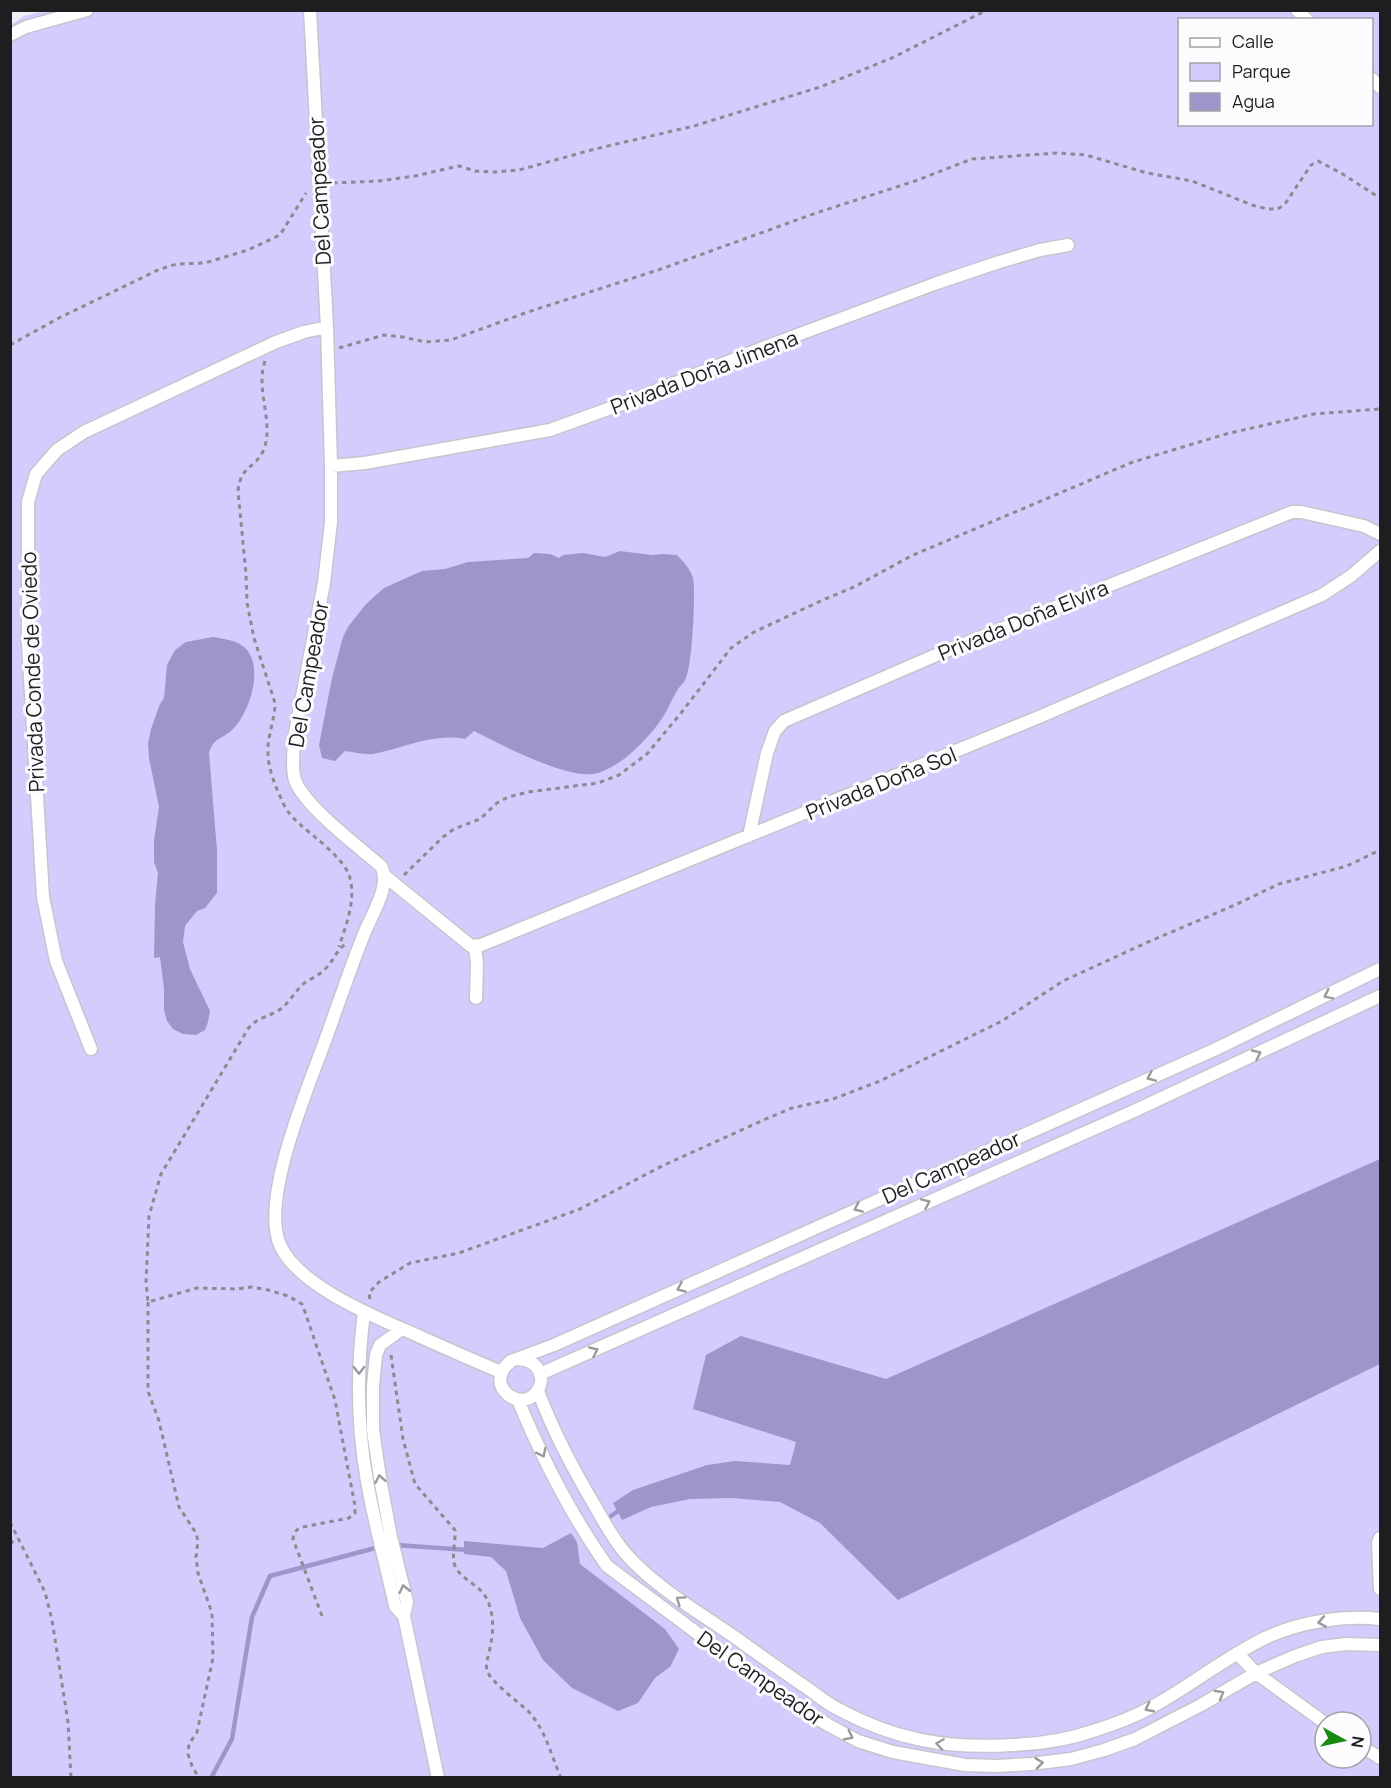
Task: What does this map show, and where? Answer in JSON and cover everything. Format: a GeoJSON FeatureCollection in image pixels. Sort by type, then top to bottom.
{"type":"FeatureCollection","features":[{"type":"Feature","properties":{"kind":"street"},"geometry":{"type":"LineString","coordinates":[[10,35],[26,27],[87,10]]}},
{"type":"Feature","properties":{"kind":"street","name":"Del Campeador"},"geometry":{"type":"LineString","coordinates":[[310,10],[327,327],[331,522],[324,583],[294,738],[293,761],[295,780],[314,807],[381,866],[385,876]]}},
{"type":"Feature","properties":{"kind":"street","name":"Privada Doña Jimena"},"geometry":{"type":"LineString","coordinates":[[331,466],[365,463],[549,430],[630,402],[765,347],[937,283],[1012,258],[1068,245]]}},
{"type":"Feature","properties":{"kind":"street","name":"Privada Conde de Oviedo"},"geometry":{"type":"LineString","coordinates":[[91,1049],[56,961],[43,897],[28,643],[28,502],[36,474],[57,450],[84,432],[276,342],[327,327]]}},
{"type":"Feature","properties":{"kind":"street","name":"Privada Doña Elvira"},"geometry":{"type":"LineString","coordinates":[[749,836],[767,753],[775,731],[784,721],[944,651],[1292,513],[1301,512],[1364,526],[1380,534]]}},
{"type":"Feature","properties":{"kind":"street","name":"Privada Doña Sol"},"geometry":{"type":"LineString","coordinates":[[476,947],[1039,717],[1322,595],[1351,576],[1380,551]]}},
{"type":"Feature","properties":{"kind":"street"},"geometry":{"type":"LineString","coordinates":[[385,876],[471,946],[476,947],[476,998]]}},
{"type":"Feature","properties":{"kind":"street"},"geometry":{"type":"LineString","coordinates":[[385,876],[383,889],[292,1134],[274,1209],[276,1232],[280,1246],[292,1263],[319,1286],[364,1312],[501,1372]]}},
{"type":"Feature","properties":{"kind":"street","name":"Del Campeador"},"geometry":{"type":"LineString","coordinates":[[1380,969],[1216,1049],[554,1345],[511,1361],[501,1372],[500,1379],[501,1387],[506,1393],[511,1398],[519,1400],[533,1436],[564,1495],[587,1537],[607,1566],[788,1701],[858,1741],[893,1752],[965,1765],[997,1766],[1071,1759],[1104,1750],[1146,1734],[1201,1706],[1256,1673],[1295,1656],[1322,1647],[1346,1644],[1380,1645]]}},
{"type":"Feature","properties":{"kind":"street","name":"Del Campeador"},"geometry":{"type":"LineString","coordinates":[[1380,996],[1005,1168],[540,1374],[538,1391],[580,1482],[626,1554],[660,1585],[835,1708],[895,1734],[936,1744],[967,1747],[1022,1745],[1056,1740],[1119,1722],[1150,1708],[1237,1653],[1267,1637],[1303,1625],[1334,1620],[1380,1619]]}},
{"type":"Feature","properties":{"kind":"street"},"geometry":{"type":"LineString","coordinates":[[1216,1049],[1224,1069]]}},
{"type":"Feature","properties":{"kind":"street"},"geometry":{"type":"LineString","coordinates":[[998,1146],[1005,1168]]}},
{"type":"Feature","properties":{"kind":"street"},"geometry":{"type":"LineString","coordinates":[[778,1245],[787,1265]]}},
{"type":"Feature","properties":{"kind":"street"},"geometry":{"type":"LineString","coordinates":[[364,1312],[360,1347],[361,1430],[366,1480],[392,1565],[395,1606],[404,1616],[438,1778]]}},
{"type":"Feature","properties":{"kind":"street"},"geometry":{"type":"LineString","coordinates":[[385,1538],[373,1430],[373,1386],[376,1354],[380,1345],[402,1329]]}},
{"type":"Feature","properties":{"kind":"street"},"geometry":{"type":"LineString","coordinates":[[518,1359],[528,1360],[536,1365],[540,1374]]}},
{"type":"Feature","properties":{"kind":"street"},"geometry":{"type":"LineString","coordinates":[[519,1400],[532,1396],[538,1391]]}},
{"type":"Feature","properties":{"kind":"street"},"geometry":{"type":"LineString","coordinates":[[1380,1538],[1378,1543],[1380,1589]]}},
{"type":"Feature","properties":{"kind":"street"},"geometry":{"type":"LineString","coordinates":[[1237,1653],[1256,1673],[1313,1714]]}},
{"type":"Feature","properties":{"kind":"street"},"geometry":{"type":"LineString","coordinates":[[965,1765],[967,1747]]}},
{"type":"Feature","properties":{"kind":"path"},"geometry":{"type":"LineString","coordinates":[[10,345],[59,318],[160,269],[177,264],[205,263],[248,250],[280,235],[302,198],[319,183],[379,181],[459,166],[476,171],[519,170],[693,126],[820,87],[894,57],[987,10]]}},
{"type":"Feature","properties":{"kind":"path"},"geometry":{"type":"LineString","coordinates":[[327,351],[384,335],[425,342],[451,340],[525,313],[661,269],[816,213],[915,181],[972,159],[1057,153],[1086,155],[1147,173],[1192,181],[1268,209],[1278,209],[1285,204],[1311,165],[1318,161],[1380,198]]}},
{"type":"Feature","properties":{"kind":"path"},"geometry":{"type":"LineString","coordinates":[[199,1777],[188,1754],[189,1744],[197,1732],[213,1658],[212,1613],[198,1573],[196,1533],[179,1507],[159,1421],[148,1391],[149,1216],[161,1174],[253,1022],[276,1012],[302,985],[327,968],[339,948],[352,894],[349,874],[332,852],[292,817],[273,777],[268,753],[275,703],[254,638],[247,603],[239,479],[264,450],[267,434],[261,374],[264,362],[276,342]]}},
{"type":"Feature","properties":{"kind":"path"},"geometry":{"type":"LineString","coordinates":[[396,885],[443,837],[454,829],[480,819],[497,803],[508,797],[528,792],[598,783],[619,775],[647,754],[731,648],[754,632],[854,587],[911,556],[1133,462],[1226,434],[1314,414],[1380,409]]}},
{"type":"Feature","properties":{"kind":"path"},"geometry":{"type":"LineString","coordinates":[[378,1318],[369,1296],[371,1291],[379,1282],[410,1263],[459,1253],[580,1209],[662,1166],[768,1118],[792,1108],[833,1099],[880,1081],[1002,1021],[1063,981],[1148,942],[1279,884],[1347,866],[1380,850]]}},
{"type":"Feature","properties":{"kind":"path"},"geometry":{"type":"LineString","coordinates":[[339,948],[364,935]]}},
{"type":"Feature","properties":{"kind":"path"},"geometry":{"type":"LineString","coordinates":[[147,1302],[204,1287],[262,1288],[288,1296],[302,1304],[338,1408],[355,1506],[355,1513],[349,1518],[303,1527],[296,1530],[293,1539],[322,1616]]}},
{"type":"Feature","properties":{"kind":"path"},"geometry":{"type":"LineString","coordinates":[[386,1339],[391,1353],[403,1439],[415,1484],[455,1530],[456,1567],[462,1575],[486,1594],[491,1608],[493,1624],[487,1670],[491,1677],[537,1722],[546,1738],[561,1778]]}},
{"type":"Feature","properties":{"kind":"path"},"geometry":{"type":"LineString","coordinates":[[10,1522],[45,1592],[52,1620],[67,1710],[71,1778]]}},
{"type":"Feature","properties":{"kind":"path"},"geometry":{"type":"LineString","coordinates":[[10,1544],[17,1538]]}},
{"type":"Feature","properties":{"kind":"green space"},"geometry":{"type":"Polygon","coordinates":[[[48,10],[1380,11],[1380,1777],[11,1777],[11,25],[24,16],[48,10]]]}},
{"type":"Feature","properties":{"kind":"water"},"geometry":{"type":"Polygon","coordinates":[[[620,551],[677,555],[692,575],[694,598],[692,644],[685,679],[651,733],[635,750],[616,764],[598,773],[571,772],[536,760],[474,731],[465,739],[442,738],[373,754],[345,751],[335,761],[322,758],[319,745],[332,678],[343,637],[366,604],[384,588],[422,571],[445,569],[468,562],[528,558],[534,553],[550,554],[559,558],[563,555],[583,553],[605,557],[620,551]]]}},
{"type":"Feature","properties":{"kind":"water"},"geometry":{"type":"Polygon","coordinates":[[[213,637],[234,641],[244,647],[254,665],[254,676],[250,700],[240,720],[230,732],[213,744],[209,753],[217,850],[217,893],[205,908],[197,911],[185,926],[183,942],[190,969],[210,1011],[205,1030],[196,1035],[183,1034],[173,1029],[167,1021],[160,957],[154,958],[158,873],[154,862],[154,840],[159,807],[148,743],[151,729],[164,698],[167,665],[175,650],[186,642],[213,637]]]}},
{"type":"Feature","properties":{"kind":"water"},"geometry":{"type":"Polygon","coordinates":[[[1380,1159],[1380,1364],[898,1600],[820,1523],[780,1502],[731,1498],[690,1499],[651,1507],[622,1520],[613,1503],[633,1490],[707,1465],[735,1461],[790,1465],[796,1442],[693,1409],[706,1355],[741,1336],[886,1379],[1380,1159]]]}},
{"type":"Feature","properties":{"kind":"water"},"geometry":{"type":"Polygon","coordinates":[[[571,1533],[577,1542],[580,1564],[665,1629],[679,1649],[670,1667],[655,1678],[638,1703],[618,1711],[572,1688],[543,1660],[520,1618],[506,1571],[491,1557],[464,1554],[464,1541],[543,1548],[571,1533]]]}},
{"type":"Feature","properties":{"kind":"waterway"},"geometry":{"type":"LineString","coordinates":[[608,1518],[621,1509]]}},
{"type":"Feature","properties":{"kind":"waterway"},"geometry":{"type":"LineString","coordinates":[[396,1545],[468,1550]]}},
{"type":"Feature","properties":{"kind":"waterway"},"geometry":{"type":"LineString","coordinates":[[211,1778],[232,1739],[252,1617],[270,1576],[379,1547]]}}]}
